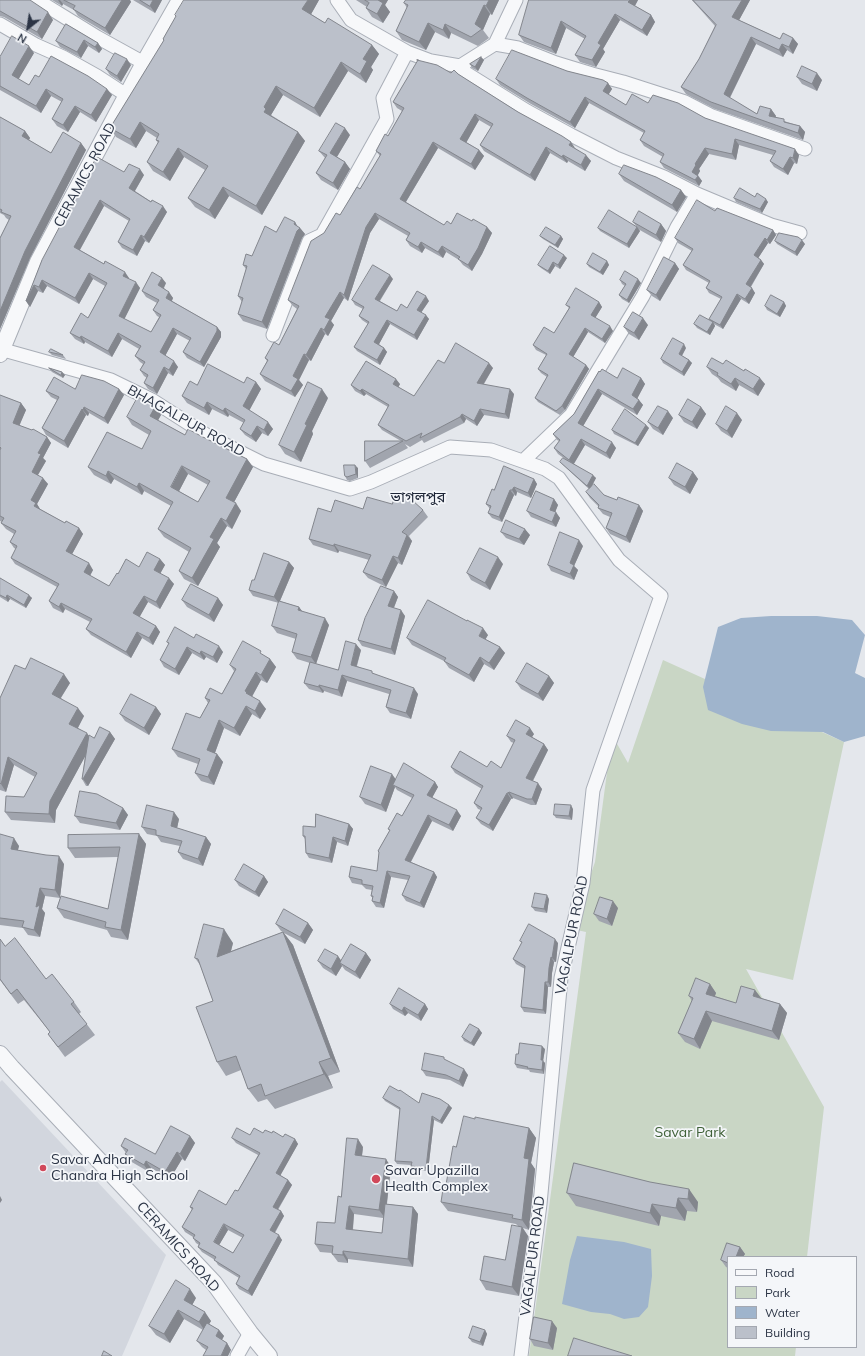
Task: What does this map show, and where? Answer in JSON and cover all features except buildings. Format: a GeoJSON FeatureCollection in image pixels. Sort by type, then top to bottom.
{"type":"FeatureCollection","features":[{"type":"Feature","properties":{"kind":"street"},"geometry":{"type":"LineString","coordinates":[[37,0],[97,37],[144,63]]}},
{"type":"Feature","properties":{"kind":"street","name":"CERAMICS ROAD"},"geometry":{"type":"LineString","coordinates":[[1,351],[38,262],[144,63],[180,0]]}},
{"type":"Feature","properties":{"kind":"street"},"geometry":{"type":"LineString","coordinates":[[337,0],[351,20],[407,52],[431,61],[460,66],[466,73],[527,111],[616,158],[664,177],[697,194],[771,225],[800,233]]}},
{"type":"Feature","properties":{"kind":"street"},"geometry":{"type":"LineString","coordinates":[[460,66],[495,44],[516,0]]}},
{"type":"Feature","properties":{"kind":"street"},"geometry":{"type":"LineString","coordinates":[[0,24],[36,45],[63,57],[120,91],[129,93]]}},
{"type":"Feature","properties":{"kind":"street"},"geometry":{"type":"LineString","coordinates":[[495,44],[518,48],[556,63],[685,102],[712,116],[805,149]]}},
{"type":"Feature","properties":{"kind":"street"},"geometry":{"type":"LineString","coordinates":[[272,335],[309,241],[322,235],[387,119],[383,98],[407,52]]}},
{"type":"Feature","properties":{"kind":"street"},"geometry":{"type":"LineString","coordinates":[[523,461],[571,415],[643,296],[677,228],[697,194]]}},
{"type":"Feature","properties":{"kind":"street","name":"BHAGALPUR ROAD"},"geometry":{"type":"LineString","coordinates":[[1,351],[111,380],[152,400],[208,436],[264,464],[350,488],[371,482],[450,447],[491,450],[545,468],[560,478],[619,560],[661,596]]}},
{"type":"Feature","properties":{"kind":"street","name":"VAGALPUR ROAD"},"geometry":{"type":"LineString","coordinates":[[521,1356],[540,1204],[561,978],[583,883],[593,790],[661,596]]}},
{"type":"Feature","properties":{"kind":"street","name":"CERAMICS ROAD"},"geometry":{"type":"LineString","coordinates":[[0,1054],[214,1283],[250,1333],[269,1356]]}},
{"type":"Feature","properties":{"kind":"street"},"geometry":{"type":"LineString","coordinates":[[237,1356],[250,1333]]}},
{"type":"Feature","properties":{"kind":"shaded area","name":"Savar Adhar Chandra High School"},"geometry":{"type":"Polygon","coordinates":[[[2,1080],[166,1255],[122,1356],[0,1356],[0,1082],[2,1080]]]}},
{"type":"Feature","properties":{"kind":"green space","name":"Savar Park"},"geometry":{"type":"Polygon","coordinates":[[[663,660],[844,742],[793,980],[746,969],[824,1107],[807,1256],[727,1256],[727,1348],[796,1348],[795,1356],[529,1356],[586,932],[572,929],[595,862],[612,735],[628,763],[663,660]]]}},
{"type":"Feature","properties":{"kind":"water"},"geometry":{"type":"Polygon","coordinates":[[[771,616],[817,616],[852,620],[865,635],[855,673],[865,678],[865,736],[844,742],[823,732],[771,731],[742,724],[708,710],[703,687],[718,627],[741,618],[771,616]]]}},
{"type":"Feature","properties":{"kind":"water"},"geometry":{"type":"Polygon","coordinates":[[[577,1236],[624,1242],[651,1249],[652,1276],[648,1307],[639,1317],[624,1319],[610,1314],[591,1312],[562,1304],[570,1260],[577,1236]]]}},
{"type":"Feature","properties":{"kind":"place","name":"Savar Adhar Chandra High School"},"geometry":{"type":"Point","coordinates":[43,1168]}},
{"type":"Feature","properties":{"kind":"place","name":"Savar Upazilla Health Complex"},"geometry":{"type":"Point","coordinates":[376,1179]}},
{"type":"Feature","properties":{"kind":"district","name":"ভাগলপুর"},"geometry":{"type":"Point","coordinates":[418,497]}}]}
